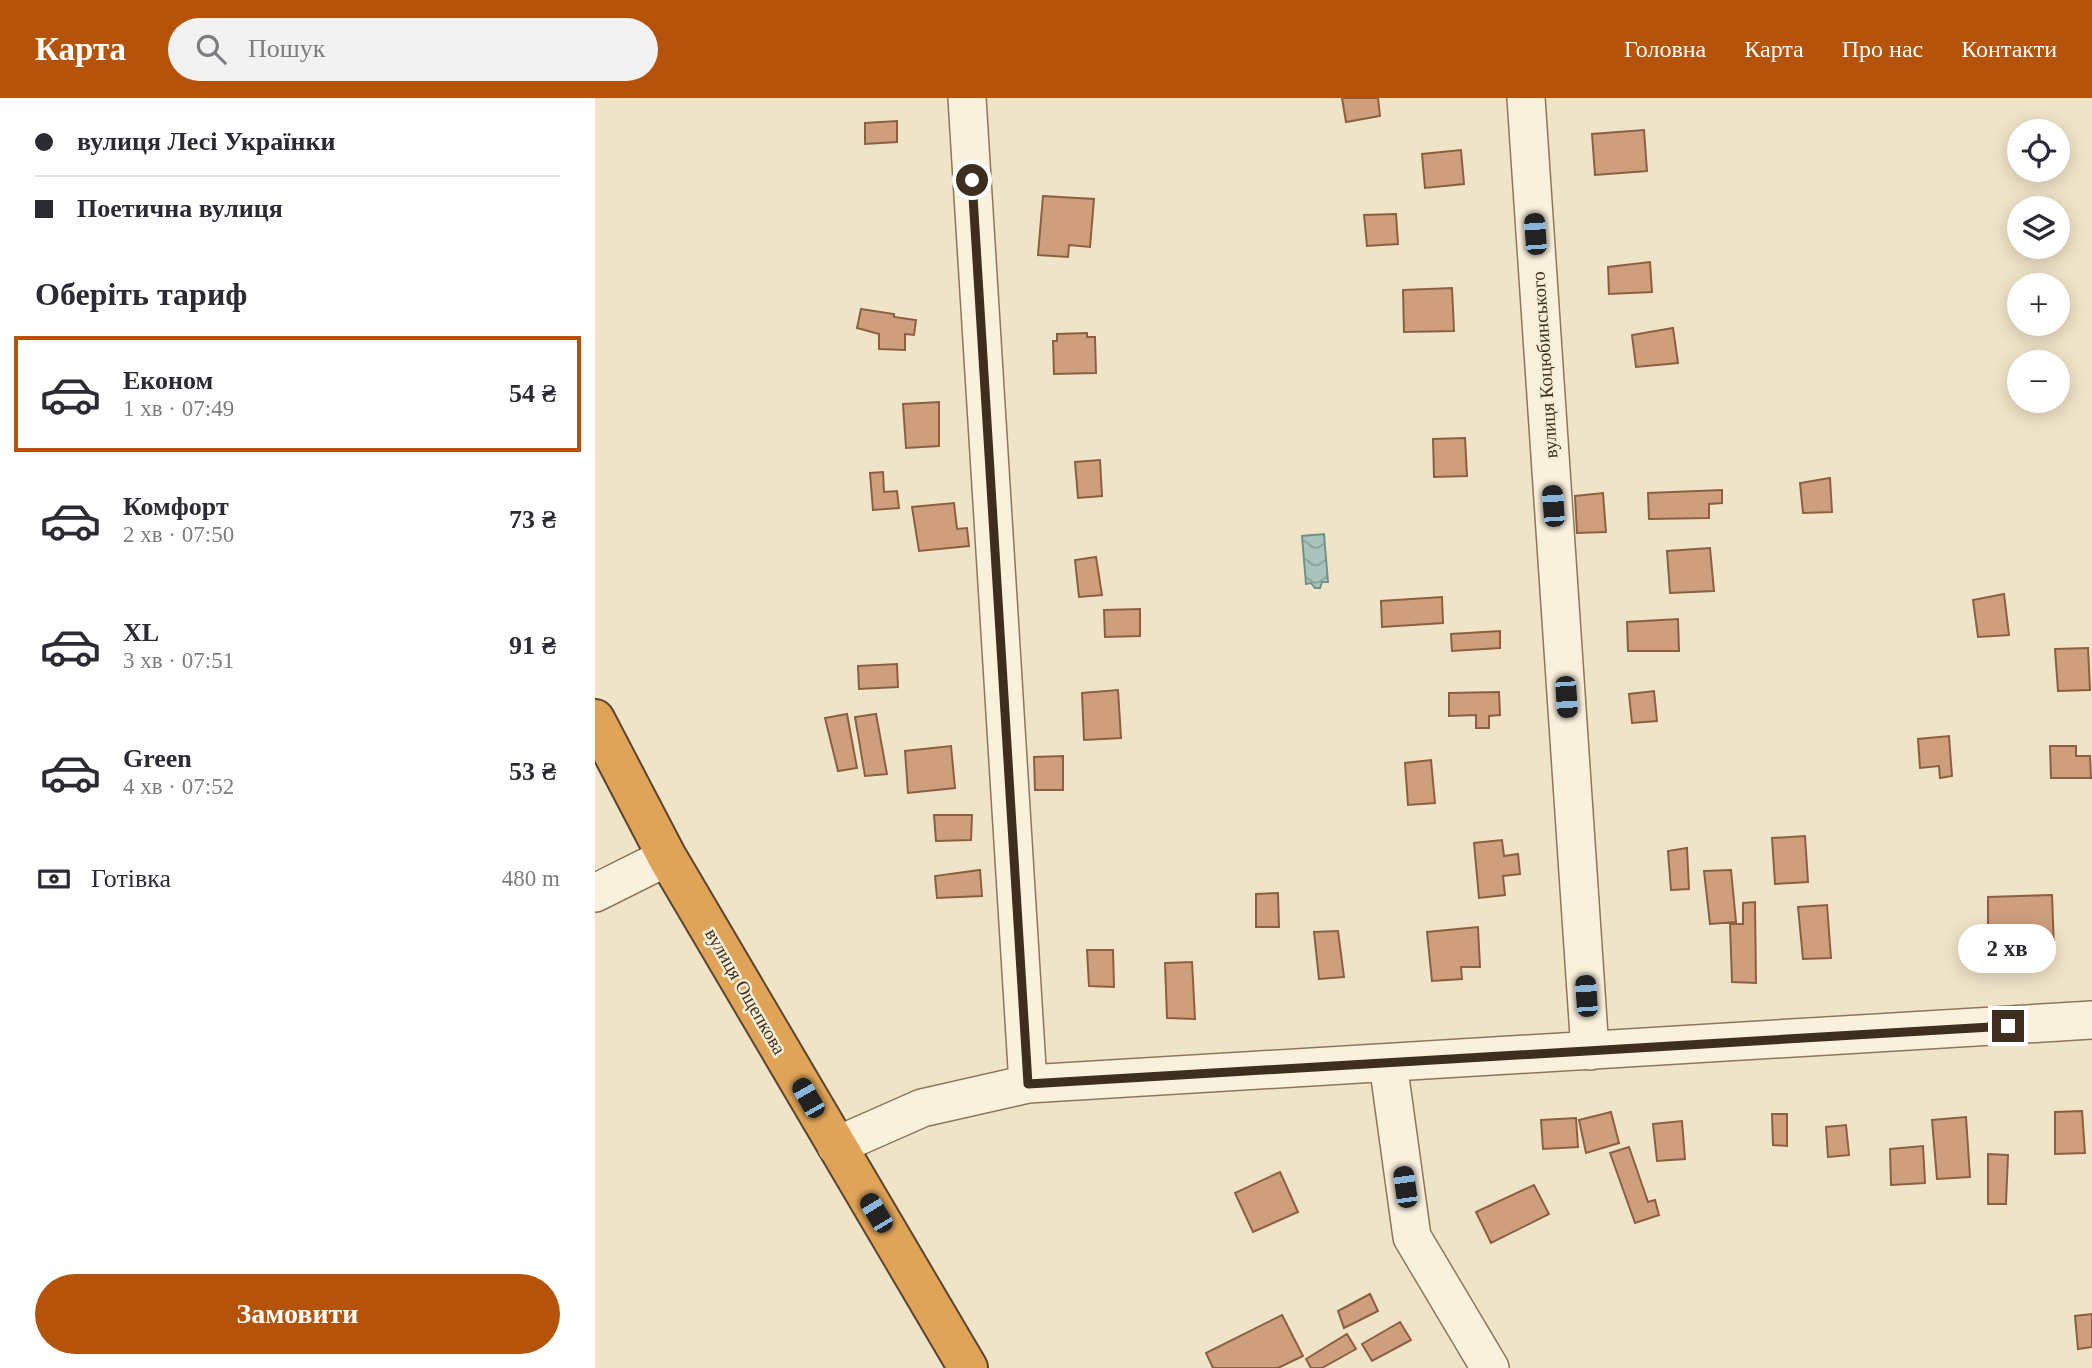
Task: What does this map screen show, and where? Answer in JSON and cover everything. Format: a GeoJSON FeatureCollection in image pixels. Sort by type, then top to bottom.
{"type":"FeatureCollection","features":[{"type":"Feature","properties":{"kind":"highway","name":"вулиця Ощепкова"},"geometry":{"type":"LineString","coordinates":[[595,719],[667,857],[968,1368]]}},
{"type":"Feature","properties":{"kind":"street"},"geometry":{"type":"LineString","coordinates":[[967,98],[1028,1084]]}},
{"type":"Feature","properties":{"kind":"street","name":"вулиця Коцюбинського"},"geometry":{"type":"LineString","coordinates":[[1526,98],[1590,1051]]}},
{"type":"Feature","properties":{"kind":"street"},"geometry":{"type":"LineString","coordinates":[[595,893],[667,857]]}},
{"type":"Feature","properties":{"kind":"street"},"geometry":{"type":"LineString","coordinates":[[836,1146],[922,1108],[1028,1084],[2092,1020]]}},
{"type":"Feature","properties":{"kind":"street"},"geometry":{"type":"LineString","coordinates":[[1388,1063],[1412,1237],[1490,1368]]}},
{"type":"Feature","properties":{"kind":"water"},"geometry":{"type":"Polygon","coordinates":[[[1324,534],[1328,582],[1322,582],[1320,588],[1315,588],[1311,583],[1306,584],[1302,536],[1324,534]]]}},
{"type":"Feature","properties":{"kind":"building"},"geometry":{"type":"Polygon","coordinates":[[[1342,98],[1378,98],[1380,116],[1346,122],[1342,98]]]}},
{"type":"Feature","properties":{"kind":"building"},"geometry":{"type":"Polygon","coordinates":[[[897,121],[897,142],[865,144],[865,123],[897,121]]]}},
{"type":"Feature","properties":{"kind":"building"},"geometry":{"type":"Polygon","coordinates":[[[1644,130],[1647,171],[1595,175],[1592,134],[1644,130]]]}},
{"type":"Feature","properties":{"kind":"building"},"geometry":{"type":"Polygon","coordinates":[[[1461,150],[1464,184],[1425,188],[1422,154],[1461,150]]]}},
{"type":"Feature","properties":{"kind":"building"},"geometry":{"type":"Polygon","coordinates":[[[1043,196],[1094,199],[1090,247],[1069,245],[1068,257],[1038,255],[1043,196]]]}},
{"type":"Feature","properties":{"kind":"building"},"geometry":{"type":"Polygon","coordinates":[[[1396,214],[1398,244],[1367,246],[1364,215],[1396,214]]]}},
{"type":"Feature","properties":{"kind":"building"},"geometry":{"type":"Polygon","coordinates":[[[1650,262],[1652,292],[1609,294],[1608,267],[1650,262]]]}},
{"type":"Feature","properties":{"kind":"building"},"geometry":{"type":"Polygon","coordinates":[[[1452,288],[1454,331],[1404,332],[1403,290],[1452,288]]]}},
{"type":"Feature","properties":{"kind":"building"},"geometry":{"type":"Polygon","coordinates":[[[861,309],[916,320],[914,335],[905,334],[905,350],[879,349],[879,334],[857,328],[861,309]]]}},
{"type":"Feature","properties":{"kind":"building"},"geometry":{"type":"Polygon","coordinates":[[[1673,328],[1678,363],[1636,367],[1632,335],[1673,328]]]}},
{"type":"Feature","properties":{"kind":"building"},"geometry":{"type":"Polygon","coordinates":[[[1087,333],[1087,337],[1095,337],[1096,373],[1054,374],[1053,341],[1057,341],[1057,334],[1087,333]]]}},
{"type":"Feature","properties":{"kind":"building"},"geometry":{"type":"Polygon","coordinates":[[[939,402],[939,446],[906,448],[903,404],[939,402]]]}},
{"type":"Feature","properties":{"kind":"building"},"geometry":{"type":"Polygon","coordinates":[[[1465,438],[1467,476],[1434,477],[1433,439],[1465,438]]]}},
{"type":"Feature","properties":{"kind":"building"},"geometry":{"type":"Polygon","coordinates":[[[1100,460],[1102,496],[1078,498],[1075,462],[1100,460]]]}},
{"type":"Feature","properties":{"kind":"building"},"geometry":{"type":"Polygon","coordinates":[[[883,472],[884,492],[897,491],[899,508],[873,510],[870,473],[883,472]]]}},
{"type":"Feature","properties":{"kind":"building"},"geometry":{"type":"Polygon","coordinates":[[[1830,478],[1832,512],[1803,513],[1800,483],[1830,478]]]}},
{"type":"Feature","properties":{"kind":"building"},"geometry":{"type":"Polygon","coordinates":[[[1722,490],[1722,503],[1709,504],[1709,518],[1649,519],[1648,493],[1722,490]]]}},
{"type":"Feature","properties":{"kind":"building"},"geometry":{"type":"Polygon","coordinates":[[[1603,493],[1606,532],[1577,533],[1575,496],[1603,493]]]}},
{"type":"Feature","properties":{"kind":"building"},"geometry":{"type":"Polygon","coordinates":[[[954,503],[957,529],[967,528],[969,546],[919,551],[912,507],[954,503]]]}},
{"type":"Feature","properties":{"kind":"building"},"geometry":{"type":"Polygon","coordinates":[[[1710,548],[1714,591],[1670,593],[1667,551],[1710,548]]]}},
{"type":"Feature","properties":{"kind":"building"},"geometry":{"type":"Polygon","coordinates":[[[1096,557],[1102,595],[1079,597],[1075,560],[1096,557]]]}},
{"type":"Feature","properties":{"kind":"building"},"geometry":{"type":"Polygon","coordinates":[[[2004,594],[2009,635],[1978,637],[1973,600],[2004,594]]]}},
{"type":"Feature","properties":{"kind":"building"},"geometry":{"type":"Polygon","coordinates":[[[1442,597],[1443,623],[1382,627],[1381,601],[1442,597]]]}},
{"type":"Feature","properties":{"kind":"building"},"geometry":{"type":"Polygon","coordinates":[[[1140,609],[1140,636],[1105,637],[1104,610],[1140,609]]]}},
{"type":"Feature","properties":{"kind":"building"},"geometry":{"type":"Polygon","coordinates":[[[1678,619],[1679,651],[1628,651],[1627,622],[1678,619]]]}},
{"type":"Feature","properties":{"kind":"building"},"geometry":{"type":"Polygon","coordinates":[[[1500,631],[1500,648],[1452,651],[1451,634],[1500,631]]]}},
{"type":"Feature","properties":{"kind":"building"},"geometry":{"type":"Polygon","coordinates":[[[2088,648],[2090,690],[2058,691],[2055,649],[2088,648]]]}},
{"type":"Feature","properties":{"kind":"building"},"geometry":{"type":"Polygon","coordinates":[[[897,664],[898,687],[859,689],[858,666],[897,664]]]}},
{"type":"Feature","properties":{"kind":"building"},"geometry":{"type":"Polygon","coordinates":[[[1118,690],[1121,738],[1084,740],[1082,693],[1118,690]]]}},
{"type":"Feature","properties":{"kind":"building"},"geometry":{"type":"Polygon","coordinates":[[[1654,691],[1657,721],[1632,723],[1629,694],[1654,691]]]}},
{"type":"Feature","properties":{"kind":"building"},"geometry":{"type":"Polygon","coordinates":[[[1499,692],[1500,715],[1489,716],[1489,728],[1476,728],[1476,715],[1449,716],[1449,693],[1499,692]]]}},
{"type":"Feature","properties":{"kind":"building"},"geometry":{"type":"Polygon","coordinates":[[[847,714],[857,768],[838,771],[825,718],[847,714]]]}},
{"type":"Feature","properties":{"kind":"building"},"geometry":{"type":"Polygon","coordinates":[[[876,714],[887,774],[865,776],[855,717],[876,714]]]}},
{"type":"Feature","properties":{"kind":"building"},"geometry":{"type":"Polygon","coordinates":[[[1949,736],[1952,776],[1940,778],[1939,766],[1920,768],[1918,739],[1949,736]]]}},
{"type":"Feature","properties":{"kind":"building"},"geometry":{"type":"Polygon","coordinates":[[[951,746],[955,788],[908,793],[905,751],[951,746]]]}},
{"type":"Feature","properties":{"kind":"building"},"geometry":{"type":"Polygon","coordinates":[[[2050,746],[2076,746],[2076,756],[2090,756],[2091,778],[2051,778],[2050,746]]]}},
{"type":"Feature","properties":{"kind":"building"},"geometry":{"type":"Polygon","coordinates":[[[1063,756],[1063,790],[1035,790],[1034,757],[1063,756]]]}},
{"type":"Feature","properties":{"kind":"building"},"geometry":{"type":"Polygon","coordinates":[[[1431,760],[1435,803],[1408,805],[1405,763],[1431,760]]]}},
{"type":"Feature","properties":{"kind":"building"},"geometry":{"type":"Polygon","coordinates":[[[934,815],[972,815],[971,840],[936,841],[934,815]]]}},
{"type":"Feature","properties":{"kind":"building"},"geometry":{"type":"Polygon","coordinates":[[[1805,836],[1808,882],[1775,884],[1772,838],[1805,836]]]}},
{"type":"Feature","properties":{"kind":"building"},"geometry":{"type":"Polygon","coordinates":[[[1502,840],[1504,856],[1518,854],[1520,874],[1503,876],[1505,895],[1479,898],[1474,843],[1502,840]]]}},
{"type":"Feature","properties":{"kind":"building"},"geometry":{"type":"Polygon","coordinates":[[[1687,848],[1689,889],[1671,890],[1668,851],[1687,848]]]}},
{"type":"Feature","properties":{"kind":"building"},"geometry":{"type":"Polygon","coordinates":[[[980,870],[982,896],[937,898],[935,876],[980,870]]]}},
{"type":"Feature","properties":{"kind":"building"},"geometry":{"type":"Polygon","coordinates":[[[1731,870],[1736,922],[1710,924],[1704,871],[1731,870]]]}},
{"type":"Feature","properties":{"kind":"building"},"geometry":{"type":"Polygon","coordinates":[[[1278,893],[1279,927],[1256,927],[1256,894],[1278,893]]]}},
{"type":"Feature","properties":{"kind":"building"},"geometry":{"type":"Polygon","coordinates":[[[2052,895],[2054,948],[1988,951],[1988,897],[2052,895]]]}},
{"type":"Feature","properties":{"kind":"building"},"geometry":{"type":"Polygon","coordinates":[[[1755,902],[1756,983],[1732,982],[1730,924],[1743,924],[1743,903],[1755,902]]]}},
{"type":"Feature","properties":{"kind":"building"},"geometry":{"type":"Polygon","coordinates":[[[1827,905],[1831,958],[1803,959],[1798,907],[1827,905]]]}},
{"type":"Feature","properties":{"kind":"building"},"geometry":{"type":"Polygon","coordinates":[[[1478,927],[1480,967],[1461,967],[1462,979],[1432,981],[1427,932],[1478,927]]]}},
{"type":"Feature","properties":{"kind":"building"},"geometry":{"type":"Polygon","coordinates":[[[1338,931],[1344,977],[1319,979],[1314,932],[1338,931]]]}},
{"type":"Feature","properties":{"kind":"building"},"geometry":{"type":"Polygon","coordinates":[[[1087,950],[1113,950],[1114,987],[1089,986],[1087,950]]]}},
{"type":"Feature","properties":{"kind":"building"},"geometry":{"type":"Polygon","coordinates":[[[1192,962],[1195,1019],[1167,1018],[1165,963],[1192,962]]]}},
{"type":"Feature","properties":{"kind":"building"},"geometry":{"type":"Polygon","coordinates":[[[2082,1111],[2085,1153],[2055,1154],[2055,1112],[2082,1111]]]}},
{"type":"Feature","properties":{"kind":"building"},"geometry":{"type":"Polygon","coordinates":[[[1611,1112],[1619,1143],[1586,1153],[1579,1120],[1611,1112]]]}},
{"type":"Feature","properties":{"kind":"building"},"geometry":{"type":"Polygon","coordinates":[[[1772,1114],[1787,1114],[1787,1146],[1773,1145],[1772,1114]]]}},
{"type":"Feature","properties":{"kind":"building"},"geometry":{"type":"Polygon","coordinates":[[[1966,1117],[1970,1177],[1937,1179],[1932,1120],[1966,1117]]]}},
{"type":"Feature","properties":{"kind":"building"},"geometry":{"type":"Polygon","coordinates":[[[1576,1118],[1578,1147],[1543,1149],[1541,1120],[1576,1118]]]}},
{"type":"Feature","properties":{"kind":"building"},"geometry":{"type":"Polygon","coordinates":[[[1682,1121],[1685,1159],[1657,1161],[1653,1124],[1682,1121]]]}},
{"type":"Feature","properties":{"kind":"building"},"geometry":{"type":"Polygon","coordinates":[[[1846,1125],[1849,1155],[1828,1157],[1826,1127],[1846,1125]]]}},
{"type":"Feature","properties":{"kind":"building"},"geometry":{"type":"Polygon","coordinates":[[[1923,1146],[1925,1183],[1891,1185],[1890,1149],[1923,1146]]]}},
{"type":"Feature","properties":{"kind":"building"},"geometry":{"type":"Polygon","coordinates":[[[1629,1147],[1648,1202],[1655,1200],[1659,1215],[1635,1223],[1610,1153],[1629,1147]]]}},
{"type":"Feature","properties":{"kind":"building"},"geometry":{"type":"Polygon","coordinates":[[[1988,1154],[2008,1155],[2006,1204],[1988,1204],[1988,1154]]]}},
{"type":"Feature","properties":{"kind":"building"},"geometry":{"type":"Polygon","coordinates":[[[1280,1172],[1298,1212],[1253,1232],[1235,1193],[1280,1172]]]}},
{"type":"Feature","properties":{"kind":"building"},"geometry":{"type":"Polygon","coordinates":[[[1534,1185],[1549,1214],[1491,1243],[1476,1212],[1534,1185]]]}},
{"type":"Feature","properties":{"kind":"building"},"geometry":{"type":"Polygon","coordinates":[[[1370,1294],[1378,1311],[1344,1328],[1338,1311],[1370,1294]]]}},
{"type":"Feature","properties":{"kind":"building"},"geometry":{"type":"Polygon","coordinates":[[[2092,1314],[2092,1347],[2078,1349],[2075,1316],[2092,1314]]]}},
{"type":"Feature","properties":{"kind":"building"},"geometry":{"type":"Polygon","coordinates":[[[1282,1315],[1303,1356],[1278,1368],[1213,1368],[1206,1353],[1282,1315]]]}},
{"type":"Feature","properties":{"kind":"building"},"geometry":{"type":"Polygon","coordinates":[[[1400,1322],[1411,1340],[1372,1361],[1362,1344],[1400,1322]]]}},
{"type":"Feature","properties":{"kind":"building"},"geometry":{"type":"Polygon","coordinates":[[[1347,1334],[1356,1349],[1322,1368],[1311,1368],[1306,1359],[1347,1334]]]}},
{"type":"Feature","properties":{"kind":"route"},"geometry":{"type":"LineString","coordinates":[[972,180],[1028,1084],[2008,1026]]}}]}
